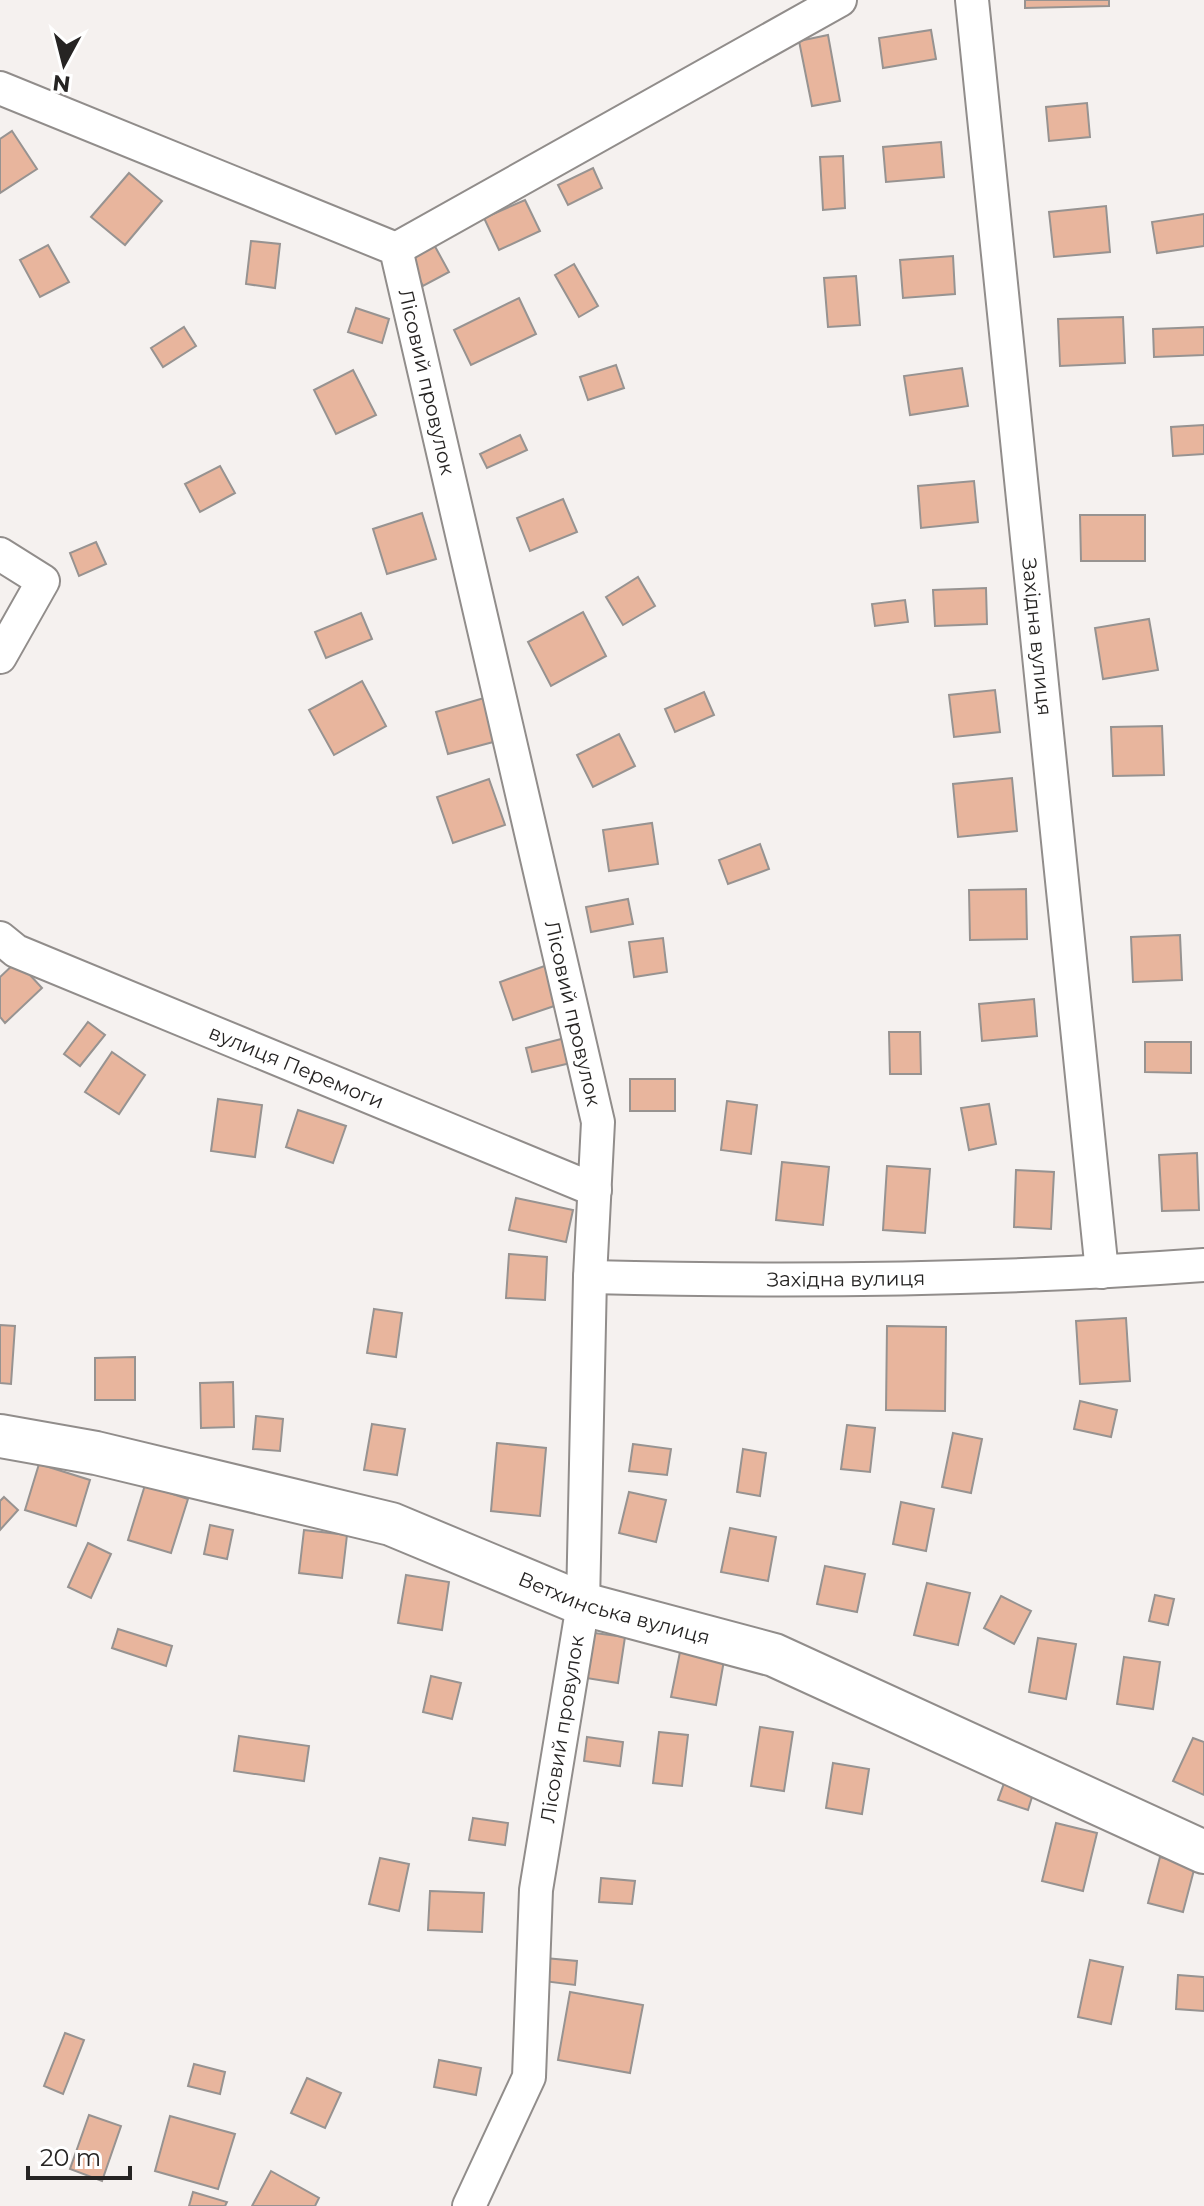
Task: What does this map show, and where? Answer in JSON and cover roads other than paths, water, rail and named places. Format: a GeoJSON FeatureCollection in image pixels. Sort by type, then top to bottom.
{"type":"FeatureCollection","features":[{"type":"Feature","properties":{"kind":"main road","name":"Ветхинська вулиця"},"geometry":{"type":"LineString","coordinates":[[0,1436],[96,1453],[391,1524],[583,1604],[774,1655],[1204,1852]]}},
{"type":"Feature","properties":{"kind":"street"},"geometry":{"type":"LineString","coordinates":[[0,88],[396,249],[840,0]]}},
{"type":"Feature","properties":{"kind":"street","name":"Західна вулиця"},"geometry":{"type":"LineString","coordinates":[[972,0],[1102,1272]]}},
{"type":"Feature","properties":{"kind":"street","name":"Лісовий провулок"},"geometry":{"type":"LineString","coordinates":[[396,249],[598,1122],[590,1277],[583,1604],[536,1890],[529,2077],[469,2206]]}},
{"type":"Feature","properties":{"kind":"street"},"geometry":{"type":"LineString","coordinates":[[0,554],[43,581],[0,657]]}},
{"type":"Feature","properties":{"kind":"street","name":"вулиця Перемоги"},"geometry":{"type":"LineString","coordinates":[[0,938],[16,951],[595,1190]]}},
{"type":"Feature","properties":{"kind":"street","name":"Західна вулиця"},"geometry":{"type":"LineString","coordinates":[[590,1277],[707,1280],[1102,1272],[1204,1265]]}}]}
